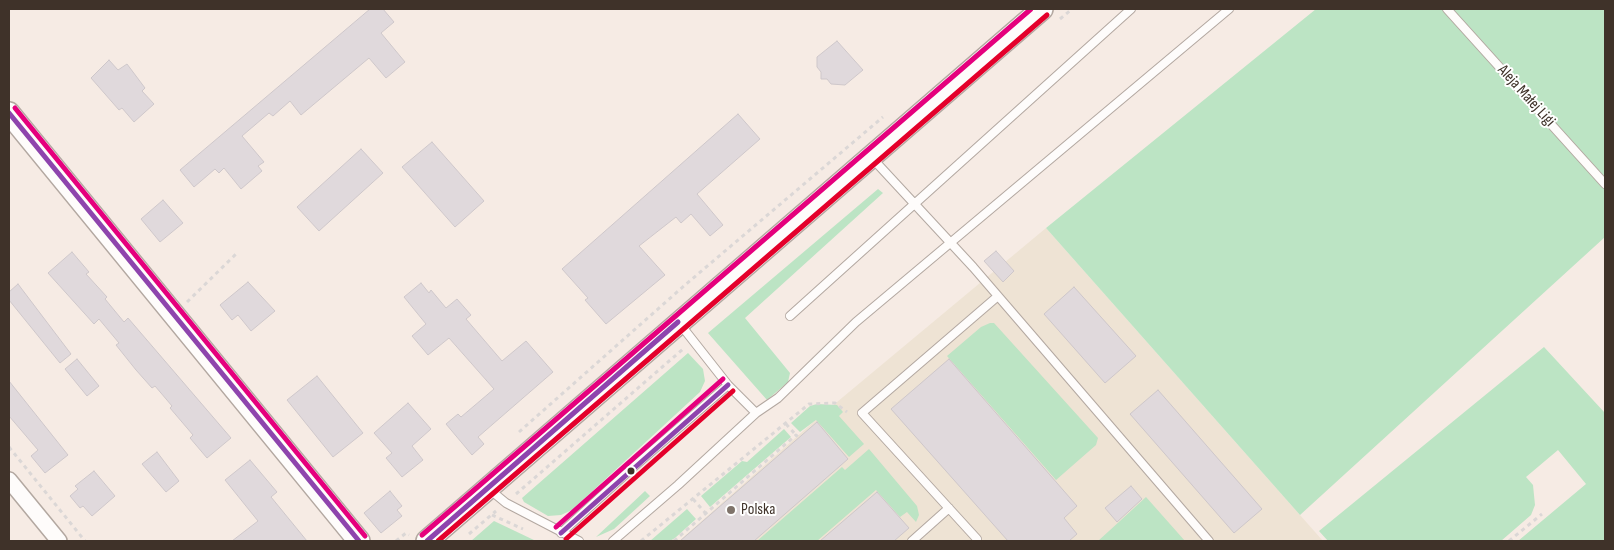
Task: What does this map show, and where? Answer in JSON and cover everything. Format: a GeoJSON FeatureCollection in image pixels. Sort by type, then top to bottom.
{"type":"FeatureCollection","features":[{"type":"Feature","properties":{"kind":"street"},"geometry":{"type":"LineString","coordinates":[[420,534],[487,488],[1042,9]]}},
{"type":"Feature","properties":{"kind":"street"},"geometry":{"type":"LineString","coordinates":[[9,113],[359,541]]}},
{"type":"Feature","properties":{"kind":"street"},"geometry":{"type":"LineString","coordinates":[[9,480],[59,541]]}},
{"type":"Feature","properties":{"kind":"lane"},"geometry":{"type":"LineString","coordinates":[[790,316],[1131,9]]}},
{"type":"Feature","properties":{"kind":"lane"},"geometry":{"type":"LineString","coordinates":[[613,541],[678,485],[756,413],[778,398],[856,322],[1229,9]]}},
{"type":"Feature","properties":{"kind":"lane","name":"Aleja Małej Ligi"},"geometry":{"type":"LineString","coordinates":[[1447,9],[1605,184]]}},
{"type":"Feature","properties":{"kind":"lane"},"geometry":{"type":"LineString","coordinates":[[870,156],[998,296],[1209,541]]}},
{"type":"Feature","properties":{"kind":"lane"},"geometry":{"type":"LineString","coordinates":[[977,539],[862,413],[998,296]]}},
{"type":"Feature","properties":{"kind":"lane"},"geometry":{"type":"LineString","coordinates":[[678,322],[728,385],[756,413]]}},
{"type":"Feature","properties":{"kind":"lane"},"geometry":{"type":"LineString","coordinates":[[562,533],[630,470],[728,385]]}},
{"type":"Feature","properties":{"kind":"lane"},"geometry":{"type":"LineString","coordinates":[[487,488],[506,502],[579,541]]}},
{"type":"Feature","properties":{"kind":"lane"},"geometry":{"type":"LineString","coordinates":[[912,541],[948,508]]}},
{"type":"Feature","properties":{"kind":"path"},"geometry":{"type":"LineString","coordinates":[[512,438],[685,285],[883,117]]}},
{"type":"Feature","properties":{"kind":"path"},"geometry":{"type":"LineString","coordinates":[[174,314],[236,254]]}},
{"type":"Feature","properties":{"kind":"path"},"geometry":{"type":"LineString","coordinates":[[641,541],[733,464],[745,458],[809,404],[815,402],[835,403],[847,412]]}},
{"type":"Feature","properties":{"kind":"path"},"geometry":{"type":"LineString","coordinates":[[674,541],[707,515],[797,436],[786,424]]}},
{"type":"Feature","properties":{"kind":"path"},"geometry":{"type":"LineString","coordinates":[[9,447],[85,541]]}},
{"type":"Feature","properties":{"kind":"path"},"geometry":{"type":"LineString","coordinates":[[692,498],[707,515]]}},
{"type":"Feature","properties":{"kind":"path"},"geometry":{"type":"LineString","coordinates":[[1509,541],[1542,514]]}},
{"type":"Feature","properties":{"kind":"path"},"geometry":{"type":"LineString","coordinates":[[492,516],[532,533]]}},
{"type":"Feature","properties":{"kind":"path"},"geometry":{"type":"LineString","coordinates":[[406,533],[414,541]]}},
{"type":"Feature","properties":{"kind":"path"},"geometry":{"type":"LineString","coordinates":[[396,541],[406,533],[420,534]]}},
{"type":"Feature","properties":{"kind":"shaded area"},"geometry":{"type":"Polygon","coordinates":[[[1046,228],[1323,541],[679,541],[819,417],[1046,228]]]}},
{"type":"Feature","properties":{"kind":"green space"},"geometry":{"type":"Polygon","coordinates":[[[1316,9],[1605,9],[1605,237],[1300,515],[1046,228],[1316,9]]]}},
{"type":"Feature","properties":{"kind":"green space"},"geometry":{"type":"Polygon","coordinates":[[[878,189],[883,193],[745,318],[790,373],[788,382],[767,400],[708,333],[878,189]]]}},
{"type":"Feature","properties":{"kind":"green space"},"geometry":{"type":"Polygon","coordinates":[[[994,323],[1098,438],[1096,445],[1056,480],[947,356],[981,327],[994,323]]]}},
{"type":"Feature","properties":{"kind":"green space"},"geometry":{"type":"Polygon","coordinates":[[[1544,347],[1605,413],[1605,541],[1518,541],[1586,484],[1558,450],[1526,477],[1533,485],[1535,505],[1531,515],[1501,541],[1328,541],[1319,531],[1544,347]]]}},
{"type":"Feature","properties":{"kind":"green space"},"geometry":{"type":"Polygon","coordinates":[[[688,353],[703,369],[705,381],[700,392],[572,510],[561,515],[548,516],[524,502],[522,498],[688,353]]]}},
{"type":"Feature","properties":{"kind":"green space"},"geometry":{"type":"Polygon","coordinates":[[[817,404],[837,405],[843,412],[839,416],[864,444],[849,457],[816,420],[800,432],[791,423],[810,406],[817,404]]]}},
{"type":"Feature","properties":{"kind":"green space"},"geometry":{"type":"Polygon","coordinates":[[[784,429],[791,437],[710,507],[701,496],[742,461],[747,462],[784,429]]]}},
{"type":"Feature","properties":{"kind":"green space"},"geometry":{"type":"Polygon","coordinates":[[[869,449],[917,506],[919,515],[916,522],[907,512],[900,517],[876,490],[817,541],[757,541],[842,467],[845,470],[869,449]]]}},
{"type":"Feature","properties":{"kind":"green space"},"geometry":{"type":"Polygon","coordinates":[[[645,491],[650,496],[614,529],[596,537],[645,491]]]}},
{"type":"Feature","properties":{"kind":"green space"},"geometry":{"type":"Polygon","coordinates":[[[1146,497],[1185,541],[1098,541],[1120,521],[1146,497]]]}},
{"type":"Feature","properties":{"kind":"green space"},"geometry":{"type":"Polygon","coordinates":[[[687,509],[696,519],[675,538],[670,541],[650,541],[687,509]]]}},
{"type":"Feature","properties":{"kind":"green space"},"geometry":{"type":"Polygon","coordinates":[[[494,521],[536,541],[471,541],[494,521]]]}},
{"type":"Feature","properties":{"kind":"building"},"geometry":{"type":"Polygon","coordinates":[[[370,9],[383,9],[394,22],[381,33],[405,62],[386,78],[369,58],[301,115],[290,101],[273,116],[269,113],[242,136],[264,162],[258,166],[262,171],[241,189],[224,168],[219,173],[215,169],[194,187],[180,170],[370,9]]]}},
{"type":"Feature","properties":{"kind":"building"},"geometry":{"type":"Polygon","coordinates":[[[837,41],[863,70],[845,85],[831,84],[827,79],[821,79],[821,72],[817,67],[817,57],[837,41]]]}},
{"type":"Feature","properties":{"kind":"building"},"geometry":{"type":"Polygon","coordinates":[[[109,60],[118,70],[127,64],[145,88],[142,91],[154,104],[134,122],[122,108],[119,110],[91,78],[109,60]]]}},
{"type":"Feature","properties":{"kind":"building"},"geometry":{"type":"Polygon","coordinates":[[[738,114],[760,139],[697,194],[723,225],[710,236],[691,214],[681,223],[676,217],[639,246],[665,275],[606,324],[585,300],[588,298],[562,269],[738,114]]]}},
{"type":"Feature","properties":{"kind":"building"},"geometry":{"type":"Polygon","coordinates":[[[432,142],[484,201],[455,227],[402,167],[432,142]]]}},
{"type":"Feature","properties":{"kind":"building"},"geometry":{"type":"Polygon","coordinates":[[[361,149],[383,173],[319,231],[297,207],[361,149]]]}},
{"type":"Feature","properties":{"kind":"building"},"geometry":{"type":"Polygon","coordinates":[[[163,200],[183,223],[160,242],[141,219],[163,200]]]}},
{"type":"Feature","properties":{"kind":"building"},"geometry":{"type":"Polygon","coordinates":[[[996,251],[1014,271],[1003,282],[984,261],[996,251]]]}},
{"type":"Feature","properties":{"kind":"building"},"geometry":{"type":"Polygon","coordinates":[[[72,252],[89,272],[86,274],[107,297],[105,299],[124,322],[128,318],[231,438],[207,458],[190,438],[193,435],[170,408],[172,406],[155,386],[152,388],[136,370],[116,345],[119,343],[99,319],[94,324],[48,273],[72,252]]]}},
{"type":"Feature","properties":{"kind":"building"},"geometry":{"type":"Polygon","coordinates":[[[248,282],[275,311],[251,331],[238,315],[232,320],[220,305],[248,282]]]}},
{"type":"Feature","properties":{"kind":"building"},"geometry":{"type":"Polygon","coordinates":[[[421,283],[429,293],[431,290],[446,308],[457,299],[471,315],[466,319],[502,361],[526,341],[553,372],[478,437],[484,444],[472,455],[446,424],[458,414],[461,417],[494,389],[449,338],[428,355],[412,336],[426,324],[404,297],[421,283]]]}},
{"type":"Feature","properties":{"kind":"building"},"geometry":{"type":"Polygon","coordinates":[[[18,284],[71,354],[60,363],[9,300],[9,292],[18,284]]]}},
{"type":"Feature","properties":{"kind":"building"},"geometry":{"type":"Polygon","coordinates":[[[1074,287],[1136,356],[1105,383],[1044,314],[1074,287]]]}},
{"type":"Feature","properties":{"kind":"building"},"geometry":{"type":"Polygon","coordinates":[[[77,359],[99,386],[87,396],[65,369],[77,359]]]}},
{"type":"Feature","properties":{"kind":"building"},"geometry":{"type":"Polygon","coordinates":[[[949,359],[1077,506],[1064,518],[1077,534],[1069,541],[1008,541],[891,409],[949,359]]]}},
{"type":"Feature","properties":{"kind":"building"},"geometry":{"type":"Polygon","coordinates":[[[317,376],[363,433],[333,457],[287,400],[317,376]]]}},
{"type":"Feature","properties":{"kind":"building"},"geometry":{"type":"Polygon","coordinates":[[[9,381],[68,455],[45,473],[31,456],[38,450],[9,416],[9,381]]]}},
{"type":"Feature","properties":{"kind":"building"},"geometry":{"type":"Polygon","coordinates":[[[1158,390],[1262,509],[1234,533],[1130,414],[1158,390]]]}},
{"type":"Feature","properties":{"kind":"building"},"geometry":{"type":"Polygon","coordinates":[[[408,403],[431,429],[412,446],[423,460],[402,477],[386,458],[392,453],[374,433],[408,403]]]}},
{"type":"Feature","properties":{"kind":"building"},"geometry":{"type":"Polygon","coordinates":[[[817,422],[848,459],[754,541],[680,541],[817,422]]]}},
{"type":"Feature","properties":{"kind":"building"},"geometry":{"type":"Polygon","coordinates":[[[157,452],[179,481],[166,492],[142,464],[157,452]]]}},
{"type":"Feature","properties":{"kind":"building"},"geometry":{"type":"Polygon","coordinates":[[[250,460],[277,492],[271,497],[307,541],[232,541],[258,521],[225,480],[250,460]]]}},
{"type":"Feature","properties":{"kind":"building"},"geometry":{"type":"Polygon","coordinates":[[[94,471],[115,496],[92,516],[83,506],[80,508],[70,496],[78,489],[75,486],[94,471]]]}},
{"type":"Feature","properties":{"kind":"building"},"geometry":{"type":"Polygon","coordinates":[[[1131,486],[1142,499],[1117,522],[1105,508],[1131,486]]]}},
{"type":"Feature","properties":{"kind":"building"},"geometry":{"type":"Polygon","coordinates":[[[390,491],[402,506],[397,510],[402,516],[381,533],[364,513],[390,491]]]}},
{"type":"Feature","properties":{"kind":"building"},"geometry":{"type":"Polygon","coordinates":[[[877,492],[909,528],[894,541],[820,541],[877,492]]]}},
{"type":"Feature","properties":{"kind":"transit line"},"geometry":{"type":"LineString","coordinates":[[422,535],[1031,9]]}},
{"type":"Feature","properties":{"kind":"transit line"},"geometry":{"type":"LineString","coordinates":[[438,541],[1047,15]]}},
{"type":"Feature","properties":{"kind":"transit line"},"geometry":{"type":"LineString","coordinates":[[15,108],[365,536]]}},
{"type":"Feature","properties":{"kind":"transit line"},"geometry":{"type":"LineString","coordinates":[[9,113],[359,541]]}},
{"type":"Feature","properties":{"kind":"transit line"},"geometry":{"type":"LineString","coordinates":[[427,541],[678,322]]}},
{"type":"Feature","properties":{"kind":"transit line"},"geometry":{"type":"LineString","coordinates":[[556,527],[723,379]]}},
{"type":"Feature","properties":{"kind":"transit line"},"geometry":{"type":"LineString","coordinates":[[561,533],[728,385]]}},
{"type":"Feature","properties":{"kind":"transit line"},"geometry":{"type":"LineString","coordinates":[[566,539],[733,391]]}},
{"type":"Feature","properties":{"kind":"place","name":"Polska"},"geometry":{"type":"Point","coordinates":[731,510]}}]}
